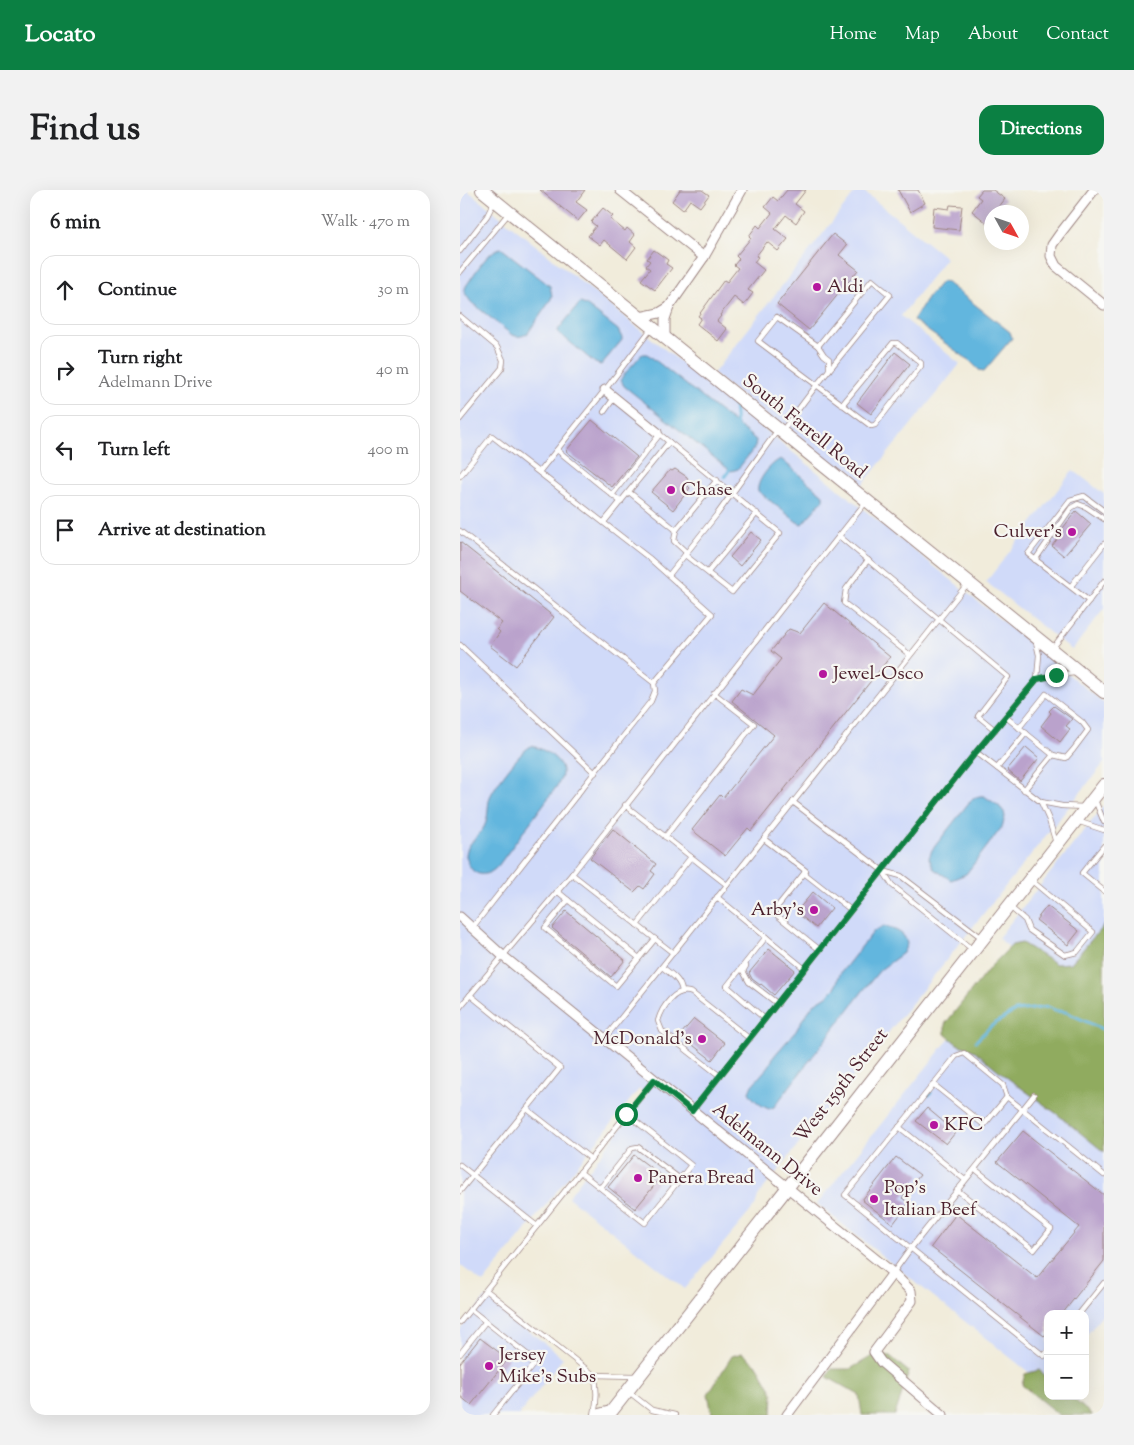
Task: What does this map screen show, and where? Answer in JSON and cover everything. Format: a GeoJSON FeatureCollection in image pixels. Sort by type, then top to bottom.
{"type":"FeatureCollection","features":[{"type":"Feature","properties":{"kind":"main road","name":"South Farrell Road"},"geometry":{"type":"LineString","coordinates":[[482,190],[1104,692]]}},
{"type":"Feature","properties":{"kind":"main road","name":"West 159th Street"},"geometry":{"type":"LineString","coordinates":[[599,1415],[611,1413],[1104,786]]}},
{"type":"Feature","properties":{"kind":"street"},"geometry":{"type":"LineString","coordinates":[[620,190],[704,257]]}},
{"type":"Feature","properties":{"kind":"street"},"geometry":{"type":"LineString","coordinates":[[664,337],[669,307],[704,257],[742,190]]}},
{"type":"Feature","properties":{"kind":"street"},"geometry":{"type":"LineString","coordinates":[[1094,190],[1059,234],[1052,245],[1051,256],[1056,266],[1104,305]]}},
{"type":"Feature","properties":{"kind":"street"},"geometry":{"type":"LineString","coordinates":[[640,317],[659,313],[669,307]]}},
{"type":"Feature","properties":{"kind":"street"},"geometry":{"type":"LineString","coordinates":[[605,390],[658,433]]}},
{"type":"Feature","properties":{"kind":"street","name":"Adelmann Drive"},"geometry":{"type":"LineString","coordinates":[[460,917],[503,956],[893,1273],[911,1291],[912,1301],[874,1352],[881,1362],[943,1415]]}},
{"type":"Feature","properties":{"kind":"street"},"geometry":{"type":"LineString","coordinates":[[787,1415],[893,1273]]}},
{"type":"Feature","properties":{"kind":"lane"},"geometry":{"type":"LineString","coordinates":[[460,251],[487,216],[494,200]]}},
{"type":"Feature","properties":{"kind":"lane"},"geometry":{"type":"LineString","coordinates":[[460,272],[509,213]]}},
{"type":"Feature","properties":{"kind":"lane"},"geometry":{"type":"LineString","coordinates":[[669,575],[779,431],[890,295],[872,280],[818,346]]}},
{"type":"Feature","properties":{"kind":"lane"},"geometry":{"type":"LineString","coordinates":[[460,316],[497,347],[503,360],[502,368],[460,420]]}},
{"type":"Feature","properties":{"kind":"lane"},"geometry":{"type":"LineString","coordinates":[[829,370],[829,359],[818,346],[777,317],[758,341],[816,386],[842,405],[871,426],[875,425],[921,366],[921,363],[897,343],[893,343],[842,405]]}},
{"type":"Feature","properties":{"kind":"lane"},"geometry":{"type":"LineString","coordinates":[[540,472],[652,327]]}},
{"type":"Feature","properties":{"kind":"lane"},"geometry":{"type":"LineString","coordinates":[[604,412],[614,398]]}},
{"type":"Feature","properties":{"kind":"lane"},"geometry":{"type":"LineString","coordinates":[[612,495],[658,433],[670,442],[717,480],[732,493],[757,513],[780,533],[732,592],[686,554],[674,541],[676,530],[717,480]]}},
{"type":"Feature","properties":{"kind":"lane"},"geometry":{"type":"LineString","coordinates":[[460,476],[492,436],[604,522],[669,575],[712,614],[654,683]]}},
{"type":"Feature","properties":{"kind":"lane"},"geometry":{"type":"LineString","coordinates":[[604,522],[670,442]]}},
{"type":"Feature","properties":{"kind":"lane"},"geometry":{"type":"LineString","coordinates":[[557,450],[620,502]]}},
{"type":"Feature","properties":{"kind":"lane"},"geometry":{"type":"LineString","coordinates":[[628,492],[676,530]]}},
{"type":"Feature","properties":{"kind":"lane"},"geometry":{"type":"LineString","coordinates":[[1089,601],[1028,554],[1070,500],[1084,496],[1104,511]]}},
{"type":"Feature","properties":{"kind":"lane"},"geometry":{"type":"LineString","coordinates":[[460,1007],[572,874],[867,501]]}},
{"type":"Feature","properties":{"kind":"lane"},"geometry":{"type":"LineString","coordinates":[[1035,560],[1071,508],[1078,504],[1086,506],[1104,518]]}},
{"type":"Feature","properties":{"kind":"lane"},"geometry":{"type":"LineString","coordinates":[[708,572],[757,513]]}},
{"type":"Feature","properties":{"kind":"lane"},"geometry":{"type":"LineString","coordinates":[[460,531],[654,683],[655,691],[651,701],[472,929]]}},
{"type":"Feature","properties":{"kind":"lane"},"geometry":{"type":"LineString","coordinates":[[839,536],[1008,677],[978,716],[995,730]]}},
{"type":"Feature","properties":{"kind":"lane"},"geometry":{"type":"LineString","coordinates":[[1071,586],[1104,544]]}},
{"type":"Feature","properties":{"kind":"lane"},"geometry":{"type":"LineString","coordinates":[[868,560],[846,589],[844,603],[910,656]]}},
{"type":"Feature","properties":{"kind":"lane"},"geometry":{"type":"LineString","coordinates":[[1051,650],[1104,581]]}},
{"type":"Feature","properties":{"kind":"lane"},"geometry":{"type":"LineString","coordinates":[[604,1039],[969,582]]}},
{"type":"Feature","properties":{"kind":"lane"},"geometry":{"type":"LineString","coordinates":[[692,1111],[976,752],[1037,679],[1039,655],[1036,638]]}},
{"type":"Feature","properties":{"kind":"lane"},"geometry":{"type":"LineString","coordinates":[[460,644],[595,773]]}},
{"type":"Feature","properties":{"kind":"lane"},"geometry":{"type":"LineString","coordinates":[[1037,679],[1080,673]]}},
{"type":"Feature","properties":{"kind":"lane"},"geometry":{"type":"LineString","coordinates":[[665,837],[754,724],[714,693]]}},
{"type":"Feature","properties":{"kind":"lane"},"geometry":{"type":"LineString","coordinates":[[1006,717],[1019,728],[1053,755],[1066,758],[1088,730],[1082,722],[1046,694],[1019,728]]}},
{"type":"Feature","properties":{"kind":"lane"},"geometry":{"type":"LineString","coordinates":[[997,768],[1026,733]]}},
{"type":"Feature","properties":{"kind":"lane"},"geometry":{"type":"LineString","coordinates":[[976,752],[1041,802],[1062,806],[1091,802],[1104,822]]}},
{"type":"Feature","properties":{"kind":"lane"},"geometry":{"type":"LineString","coordinates":[[1024,790],[1053,755]]}},
{"type":"Feature","properties":{"kind":"lane"},"geometry":{"type":"LineString","coordinates":[[794,802],[883,871],[892,885],[973,951]]}},
{"type":"Feature","properties":{"kind":"lane"},"geometry":{"type":"LineString","coordinates":[[1041,802],[1049,820],[1056,846]]}},
{"type":"Feature","properties":{"kind":"lane"},"geometry":{"type":"LineString","coordinates":[[625,805],[727,885]]}},
{"type":"Feature","properties":{"kind":"lane"},"geometry":{"type":"LineString","coordinates":[[1076,821],[1104,830]]}},
{"type":"Feature","properties":{"kind":"lane"},"geometry":{"type":"LineString","coordinates":[[764,839],[806,871],[804,873],[851,910]]}},
{"type":"Feature","properties":{"kind":"lane"},"geometry":{"type":"LineString","coordinates":[[1104,846],[1082,873],[1104,890]]}},
{"type":"Feature","properties":{"kind":"lane"},"geometry":{"type":"LineString","coordinates":[[637,925],[691,857]]}},
{"type":"Feature","properties":{"kind":"lane"},"geometry":{"type":"LineString","coordinates":[[883,871],[901,876],[983,939]]}},
{"type":"Feature","properties":{"kind":"lane"},"geometry":{"type":"LineString","coordinates":[[804,873],[773,912],[820,950]]}},
{"type":"Feature","properties":{"kind":"lane"},"geometry":{"type":"LineString","coordinates":[[572,874],[673,953]]}},
{"type":"Feature","properties":{"kind":"lane"},"geometry":{"type":"LineString","coordinates":[[1009,906],[1025,920],[1029,930],[1065,955],[1077,952],[1093,932],[1030,880]]}},
{"type":"Feature","properties":{"kind":"lane"},"geometry":{"type":"LineString","coordinates":[[557,891],[639,958]]}},
{"type":"Feature","properties":{"kind":"lane"},"geometry":{"type":"LineString","coordinates":[[717,897],[805,969]]}},
{"type":"Feature","properties":{"kind":"lane"},"geometry":{"type":"LineString","coordinates":[[568,900],[545,928],[616,986],[655,939]]}},
{"type":"Feature","properties":{"kind":"lane"},"geometry":{"type":"LineString","coordinates":[[765,1019],[726,986],[766,937]]}},
{"type":"Feature","properties":{"kind":"lane"},"geometry":{"type":"LineString","coordinates":[[748,960],[743,971],[744,975],[749,982],[778,1004]]}},
{"type":"Feature","properties":{"kind":"lane"},"geometry":{"type":"LineString","coordinates":[[662,967],[677,979],[682,991]]}},
{"type":"Feature","properties":{"kind":"lane"},"geometry":{"type":"LineString","coordinates":[[720,1076],[662,1031],[658,1021],[662,1010],[677,993],[687,991],[750,1039]]}},
{"type":"Feature","properties":{"kind":"lane"},"geometry":{"type":"LineString","coordinates":[[460,1191],[560,1068],[470,995]]}},
{"type":"Feature","properties":{"kind":"lane"},"geometry":{"type":"LineString","coordinates":[[1045,1355],[845,1195],[956,1056],[964,1053],[1003,1085],[1007,1097],[1104,1175]]}},
{"type":"Feature","properties":{"kind":"lane"},"geometry":{"type":"LineString","coordinates":[[460,1322],[654,1080]]}},
{"type":"Feature","properties":{"kind":"lane"},"geometry":{"type":"LineString","coordinates":[[933,1084],[984,1125],[1007,1097]]}},
{"type":"Feature","properties":{"kind":"lane"},"geometry":{"type":"LineString","coordinates":[[893,1273],[910,1248],[1034,1095]]}},
{"type":"Feature","properties":{"kind":"lane"},"geometry":{"type":"LineString","coordinates":[[527,1109],[591,1159]]}},
{"type":"Feature","properties":{"kind":"lane"},"geometry":{"type":"LineString","coordinates":[[580,1172],[645,1223],[680,1179],[691,1165],[626,1114]]}},
{"type":"Feature","properties":{"kind":"lane"},"geometry":{"type":"LineString","coordinates":[[899,1128],[965,1180]]}},
{"type":"Feature","properties":{"kind":"lane"},"geometry":{"type":"LineString","coordinates":[[600,1187],[635,1146],[638,1146],[680,1179]]}},
{"type":"Feature","properties":{"kind":"lane"},"geometry":{"type":"LineString","coordinates":[[460,1165],[537,1226]]}},
{"type":"Feature","properties":{"kind":"lane"},"geometry":{"type":"LineString","coordinates":[[958,1190],[1034,1250],[1051,1229],[975,1169]]}},
{"type":"Feature","properties":{"kind":"lane"},"geometry":{"type":"LineString","coordinates":[[1082,1310],[1104,1283]]}},
{"type":"Feature","properties":{"kind":"lane"},"geometry":{"type":"LineString","coordinates":[[486,1290],[594,1375],[597,1384],[594,1415]]}},
{"type":"Feature","properties":{"kind":"lane"},"geometry":{"type":"LineString","coordinates":[[470,1309],[533,1359],[533,1365],[493,1415]]}},
{"type":"Feature","properties":{"kind":"lane"},"geometry":{"type":"LineString","coordinates":[[460,1354],[486,1321]]}},
{"type":"Feature","properties":{"kind":"lane"},"geometry":{"type":"LineString","coordinates":[[594,1375],[639,1376]]}},
{"type":"Feature","properties":{"kind":"lane"},"geometry":{"type":"LineString","coordinates":[[628,1391],[651,1412],[675,1415]]}},
{"type":"Feature","properties":{"kind":"shaded area"},"geometry":{"type":"Polygon","coordinates":[[[460,190],[467,190],[1104,703],[1104,763],[764,1188],[758,1196],[755,1206],[685,1289],[568,1197],[647,1095],[639,1089],[483,1283],[460,1265],[460,190]]]}},
{"type":"Feature","properties":{"kind":"shaded area"},"geometry":{"type":"Polygon","coordinates":[[[857,190],[862,190],[946,258],[901,316],[960,364],[859,489],[713,374],[857,190]]]}},
{"type":"Feature","properties":{"kind":"shaded area"},"geometry":{"type":"Polygon","coordinates":[[[1073,470],[1104,494],[1104,609],[1072,650],[986,582],[1073,470]]]}},
{"type":"Feature","properties":{"kind":"shaded area"},"geometry":{"type":"Polygon","coordinates":[[[1104,806],[1104,937],[1062,990],[998,938],[1104,806]]]}},
{"type":"Feature","properties":{"kind":"shaded area"},"geometry":{"type":"Polygon","coordinates":[[[957,1029],[1104,1146],[1104,1313],[1089,1332],[1089,1310],[1044,1310],[1044,1384],[817,1204],[957,1029]]]}},
{"type":"Feature","properties":{"kind":"shaded area"},"geometry":{"type":"Polygon","coordinates":[[[486,1297],[563,1358],[519,1415],[460,1415],[460,1330],[486,1297]]]}},
{"type":"Feature","properties":{"kind":"green space"},"geometry":{"type":"Polygon","coordinates":[[[1104,925],[1104,1152],[975,1051],[957,1044],[945,1034],[945,1024],[991,966],[1012,945],[1022,943],[1056,964],[1071,963],[1104,925]]]}},
{"type":"Feature","properties":{"kind":"green space"},"geometry":{"type":"Polygon","coordinates":[[[742,1353],[757,1365],[773,1393],[772,1415],[712,1414],[708,1394],[732,1356],[742,1353]]]}},
{"type":"Feature","properties":{"kind":"green space"},"geometry":{"type":"Polygon","coordinates":[[[876,1354],[890,1356],[909,1372],[895,1415],[862,1415],[859,1395],[827,1377],[831,1369],[850,1369],[876,1354]]]}},
{"type":"Feature","properties":{"kind":"green space"},"geometry":{"type":"Polygon","coordinates":[[[1039,1370],[1044,1374],[1044,1400],[1075,1400],[1092,1415],[1059,1415],[1022,1385],[1025,1374],[1039,1370]]]}},
{"type":"Feature","properties":{"kind":"water"},"geometry":{"type":"Polygon","coordinates":[[[501,248],[550,286],[552,296],[550,301],[528,333],[522,336],[512,335],[471,302],[464,292],[466,286],[486,258],[501,248]]]}},
{"type":"Feature","properties":{"kind":"water"},"geometry":{"type":"Polygon","coordinates":[[[942,281],[946,282],[1010,332],[1012,338],[984,371],[979,370],[970,361],[913,320],[928,297],[942,281]]]}},
{"type":"Feature","properties":{"kind":"water"},"geometry":{"type":"Polygon","coordinates":[[[580,303],[586,305],[618,330],[622,338],[601,365],[595,363],[559,333],[558,330],[580,303]]]}},
{"type":"Feature","properties":{"kind":"water"},"geometry":{"type":"Polygon","coordinates":[[[642,354],[650,356],[756,440],[755,447],[738,469],[731,471],[624,386],[621,380],[622,377],[642,354]]]}},
{"type":"Feature","properties":{"kind":"water"},"geometry":{"type":"Polygon","coordinates":[[[781,459],[823,495],[823,500],[802,524],[758,491],[759,482],[765,472],[781,459]]]}},
{"type":"Feature","properties":{"kind":"water"},"geometry":{"type":"Polygon","coordinates":[[[531,746],[547,752],[560,764],[562,769],[561,778],[498,866],[486,874],[477,873],[468,863],[466,856],[468,847],[482,831],[486,823],[490,797],[502,777],[526,749],[531,746]]]}},
{"type":"Feature","properties":{"kind":"water"},"geometry":{"type":"Polygon","coordinates":[[[984,796],[999,806],[1004,812],[1005,817],[1002,827],[966,874],[951,880],[934,869],[929,858],[932,850],[967,805],[973,798],[984,796]]]}},
{"type":"Feature","properties":{"kind":"water"},"geometry":{"type":"Polygon","coordinates":[[[884,926],[904,936],[907,944],[903,953],[880,970],[774,1107],[769,1109],[760,1104],[749,1092],[752,1085],[796,1031],[814,1004],[827,996],[835,988],[840,974],[874,931],[884,926]]]}},
{"type":"Feature","properties":{"kind":"building"},"geometry":{"type":"Polygon","coordinates":[[[540,190],[585,190],[576,202],[587,210],[578,221],[540,190]]]}},
{"type":"Feature","properties":{"kind":"building"},"geometry":{"type":"Polygon","coordinates":[[[680,190],[702,190],[709,195],[700,207],[690,200],[683,210],[672,201],[680,190]]]}},
{"type":"Feature","properties":{"kind":"building"},"geometry":{"type":"Polygon","coordinates":[[[787,190],[806,190],[795,204],[804,211],[796,223],[786,215],[775,229],[788,239],[778,251],[767,242],[756,256],[758,257],[754,262],[764,270],[748,290],[753,293],[744,305],[734,297],[720,315],[717,321],[727,329],[718,341],[697,324],[701,318],[698,316],[724,280],[727,282],[738,268],[734,265],[739,259],[736,256],[751,238],[749,236],[757,225],[760,228],[772,213],[765,207],[773,197],[778,201],[787,190]]]}},
{"type":"Feature","properties":{"kind":"building"},"geometry":{"type":"Polygon","coordinates":[[[898,190],[918,190],[925,203],[910,212],[898,190]]]}},
{"type":"Feature","properties":{"kind":"building"},"geometry":{"type":"Polygon","coordinates":[[[982,190],[993,190],[1005,199],[1000,205],[984,205],[984,221],[972,211],[981,199],[977,196],[982,190]]]}},
{"type":"Feature","properties":{"kind":"building"},"geometry":{"type":"Polygon","coordinates":[[[950,205],[962,206],[959,230],[932,227],[934,207],[949,209],[950,205]]]}},
{"type":"Feature","properties":{"kind":"building"},"geometry":{"type":"Polygon","coordinates":[[[603,208],[613,216],[610,219],[625,231],[627,228],[635,235],[630,242],[636,247],[627,259],[604,240],[600,245],[588,236],[596,226],[591,222],[603,208]]]}},
{"type":"Feature","properties":{"kind":"building","name":"Aldi"},"geometry":{"type":"Polygon","coordinates":[[[833,234],[847,245],[839,255],[858,270],[809,330],[777,304],[833,234]]]}},
{"type":"Feature","properties":{"kind":"building"},"geometry":{"type":"Polygon","coordinates":[[[654,250],[668,260],[666,264],[672,268],[655,290],[641,280],[650,269],[646,266],[650,261],[647,259],[654,250]]]}},
{"type":"Feature","properties":{"kind":"building"},"geometry":{"type":"Polygon","coordinates":[[[895,352],[910,364],[871,414],[857,403],[895,352]]]}},
{"type":"Feature","properties":{"kind":"building"},"geometry":{"type":"Polygon","coordinates":[[[592,420],[637,457],[612,487],[566,451],[592,420]]]}},
{"type":"Feature","properties":{"kind":"building","name":"Chase"},"geometry":{"type":"Polygon","coordinates":[[[675,469],[687,477],[689,482],[687,485],[690,488],[673,510],[651,492],[670,470],[675,469]]]}},
{"type":"Feature","properties":{"kind":"building","name":"Culver's"},"geometry":{"type":"Polygon","coordinates":[[[1076,511],[1091,524],[1064,556],[1052,546],[1076,511]]]}},
{"type":"Feature","properties":{"kind":"building"},"geometry":{"type":"Polygon","coordinates":[[[751,532],[761,540],[740,566],[730,557],[751,532]]]}},
{"type":"Feature","properties":{"kind":"building"},"geometry":{"type":"Polygon","coordinates":[[[460,542],[554,617],[516,666],[490,646],[500,632],[497,629],[502,623],[460,591],[460,542]]]}},
{"type":"Feature","properties":{"kind":"building","name":"Jewel-Osco"},"geometry":{"type":"Polygon","coordinates":[[[824,603],[890,657],[751,831],[748,828],[725,856],[692,830],[720,795],[723,798],[774,735],[732,701],[741,689],[753,695],[781,659],[771,651],[789,629],[800,633],[824,603]]]}},
{"type":"Feature","properties":{"kind":"building"},"geometry":{"type":"Polygon","coordinates":[[[1054,706],[1072,719],[1066,726],[1070,729],[1060,742],[1041,726],[1054,706]]]}},
{"type":"Feature","properties":{"kind":"building"},"geometry":{"type":"Polygon","coordinates":[[[1026,747],[1039,758],[1020,781],[1007,770],[1026,747]]]}},
{"type":"Feature","properties":{"kind":"building"},"geometry":{"type":"Polygon","coordinates":[[[613,829],[656,864],[651,871],[655,874],[644,889],[640,886],[634,892],[590,858],[613,829]]]}},
{"type":"Feature","properties":{"kind":"building","name":"Arby's"},"geometry":{"type":"Polygon","coordinates":[[[813,892],[832,908],[816,928],[796,912],[813,892]]]}},
{"type":"Feature","properties":{"kind":"building"},"geometry":{"type":"Polygon","coordinates":[[[1047,906],[1079,931],[1068,945],[1036,920],[1047,906]]]}},
{"type":"Feature","properties":{"kind":"building"},"geometry":{"type":"Polygon","coordinates":[[[566,911],[625,960],[611,977],[552,928],[566,911]]]}},
{"type":"Feature","properties":{"kind":"building"},"geometry":{"type":"Polygon","coordinates":[[[769,949],[795,970],[774,995],[752,979],[749,973],[769,949]]]}},
{"type":"Feature","properties":{"kind":"building","name":"McDonald's"},"geometry":{"type":"Polygon","coordinates":[[[694,1019],[725,1043],[712,1060],[680,1035],[694,1019]]]}},
{"type":"Feature","properties":{"kind":"building","name":"KFC"},"geometry":{"type":"Polygon","coordinates":[[[927,1108],[955,1133],[946,1144],[916,1121],[927,1108]]]}},
{"type":"Feature","properties":{"kind":"building"},"geometry":{"type":"Polygon","coordinates":[[[1023,1131],[1104,1195],[1104,1261],[1065,1310],[1044,1310],[1044,1336],[931,1247],[956,1214],[1037,1278],[1079,1227],[997,1162],[1023,1131]]]}},
{"type":"Feature","properties":{"kind":"building"},"geometry":{"type":"Polygon","coordinates":[[[634,1155],[662,1176],[635,1209],[608,1187],[634,1155]]]}},
{"type":"Feature","properties":{"kind":"building"},"geometry":{"type":"Polygon","coordinates":[[[896,1157],[920,1175],[902,1198],[909,1203],[893,1224],[862,1200],[896,1157]]]}},
{"type":"Feature","properties":{"kind":"building"},"geometry":{"type":"Polygon","coordinates":[[[480,1338],[508,1359],[471,1405],[460,1396],[460,1363],[480,1338]]]}},
{"type":"Feature","properties":{"kind":"waterway"},"geometry":{"type":"LineString","coordinates":[[734,404],[736,427]]}},
{"type":"Feature","properties":{"kind":"waterway"},"geometry":{"type":"LineString","coordinates":[[725,477],[731,467]]}},
{"type":"Feature","properties":{"kind":"waterway"},"geometry":{"type":"LineString","coordinates":[[976,1041],[991,1026],[1015,1011],[1048,1007],[1066,1012],[1104,1030]]}},
{"type":"Feature","properties":{"kind":"place","name":"Aldi"},"geometry":{"type":"Point","coordinates":[817,287]}},
{"type":"Feature","properties":{"kind":"place","name":"Chase"},"geometry":{"type":"Point","coordinates":[671,490]}},
{"type":"Feature","properties":{"kind":"place","name":"Culver's"},"geometry":{"type":"Point","coordinates":[1072,532]}},
{"type":"Feature","properties":{"kind":"place","name":"Jewel-Osco"},"geometry":{"type":"Point","coordinates":[823,674]}},
{"type":"Feature","properties":{"kind":"place","name":"Arby's"},"geometry":{"type":"Point","coordinates":[814,910]}},
{"type":"Feature","properties":{"kind":"place","name":"McDonald's"},"geometry":{"type":"Point","coordinates":[702,1039]}},
{"type":"Feature","properties":{"kind":"place","name":"KFC"},"geometry":{"type":"Point","coordinates":[934,1125]}},
{"type":"Feature","properties":{"kind":"place","name":"Panera Bread"},"geometry":{"type":"Point","coordinates":[638,1178]}},
{"type":"Feature","properties":{"kind":"place","name":"Pop's Italian Beef"},"geometry":{"type":"Point","coordinates":[874,1199]}},
{"type":"Feature","properties":{"kind":"place","name":"Jersey Mike's Subs"},"geometry":{"type":"Point","coordinates":[489,1366]}},
{"type":"Feature","properties":{"kind":"route"},"geometry":{"type":"LineString","coordinates":[[626,1114],[654,1080],[692,1111],[976,752],[1037,679],[1056,675]]}}]}
